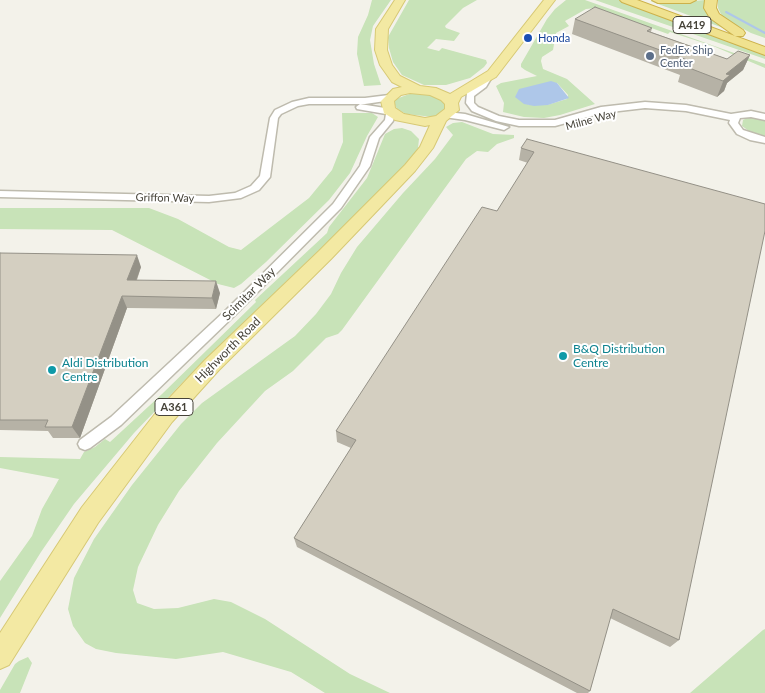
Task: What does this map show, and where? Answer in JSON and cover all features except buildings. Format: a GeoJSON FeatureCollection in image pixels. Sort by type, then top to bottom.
{"type":"FeatureCollection","features":[{"type":"Feature","properties":{"kind":"highway","name":"A419"},"geometry":{"type":"LineString","coordinates":[[626,0],[765,51]]}},
{"type":"Feature","properties":{"kind":"highway","name":"A419"},"geometry":{"type":"LineString","coordinates":[[641,0],[765,45]]}},
{"type":"Feature","properties":{"kind":"highway","name":"A419"},"geometry":{"type":"LineString","coordinates":[[658,0],[690,0]]}},
{"type":"Feature","properties":{"kind":"highway","name":"A419"},"geometry":{"type":"LineString","coordinates":[[711,0],[710,10],[718,20],[765,45]]}},
{"type":"Feature","properties":{"kind":"main road"},"geometry":{"type":"LineString","coordinates":[[400,0],[384,25],[380,41],[392,103],[421,126],[430,139]]}},
{"type":"Feature","properties":{"kind":"main road","name":"Highworth Road"},"geometry":{"type":"LineString","coordinates":[[0,656],[90,516],[165,416],[212,365],[393,186],[420,156],[456,95],[488,77],[550,0]]}},
{"type":"Feature","properties":{"kind":"main road","name":"Highworth Road"},"geometry":{"type":"LineString","coordinates":[[432,92],[473,86]]}},
{"type":"Feature","properties":{"kind":"main road"},"geometry":{"type":"LineString","coordinates":[[392,103],[416,90],[432,92],[446,97],[448,110],[424,122],[410,119]]}},
{"type":"Feature","properties":{"kind":"street","name":"Milne Way"},"geometry":{"type":"LineString","coordinates":[[488,77],[483,85],[470,95],[469,100],[475,109],[496,118]]}},
{"type":"Feature","properties":{"kind":"street","name":"Griffon Way"},"geometry":{"type":"LineString","coordinates":[[0,194],[209,199],[237,196],[255,188],[265,177],[275,121],[284,113],[284,109],[304,101],[392,103]]}},
{"type":"Feature","properties":{"kind":"street","name":"Griffon Way"},"geometry":{"type":"LineString","coordinates":[[339,101],[357,107],[392,103]]}},
{"type":"Feature","properties":{"kind":"street","name":"Scimitar Way"},"geometry":{"type":"LineString","coordinates":[[85,444],[116,421],[231,312],[333,210],[362,172],[375,137],[392,103]]}},
{"type":"Feature","properties":{"kind":"street","name":"Milne Way"},"geometry":{"type":"LineString","coordinates":[[448,110],[474,113],[519,123],[549,123],[610,108],[645,105],[686,108],[736,122]]}},
{"type":"Feature","properties":{"kind":"street","name":"Milne Way"},"geometry":{"type":"LineString","coordinates":[[448,110],[465,117],[506,128],[536,130],[569,126],[619,112],[655,111],[736,122]]}},
{"type":"Feature","properties":{"kind":"street"},"geometry":{"type":"LineString","coordinates":[[765,117],[751,114],[736,122],[746,135],[765,140]]}},
{"type":"Feature","properties":{"kind":"green space"},"geometry":{"type":"Polygon","coordinates":[[[372,0],[391,0],[373,26],[370,40],[374,64],[381,85],[364,86],[357,54],[358,37],[368,15],[372,0]]]}},
{"type":"Feature","properties":{"kind":"green space"},"geometry":{"type":"Polygon","coordinates":[[[409,0],[477,0],[463,8],[445,26],[460,33],[454,41],[436,39],[427,48],[439,51],[442,48],[486,60],[487,63],[484,67],[470,78],[446,85],[424,85],[402,75],[393,62],[388,37],[409,0]]]}},
{"type":"Feature","properties":{"kind":"green space"},"geometry":{"type":"Polygon","coordinates":[[[566,0],[585,0],[765,64],[765,68],[713,46],[670,32],[668,34],[596,8],[586,9],[565,21],[569,26],[556,33],[553,50],[542,57],[541,61],[543,69],[567,79],[595,104],[544,118],[524,117],[503,112],[504,103],[496,86],[501,83],[537,76],[521,67],[521,64],[547,19],[566,0]],[[557,83],[528,105],[547,105],[567,99],[568,95],[557,83]]]}},
{"type":"Feature","properties":{"kind":"green space"},"geometry":{"type":"Polygon","coordinates":[[[595,0],[621,0],[765,55],[765,59],[595,0]]]}},
{"type":"Feature","properties":{"kind":"green space"},"geometry":{"type":"Polygon","coordinates":[[[705,0],[706,11],[726,29],[650,1],[673,3],[705,0]]]}},
{"type":"Feature","properties":{"kind":"green space"},"geometry":{"type":"Polygon","coordinates":[[[718,0],[765,0],[765,38],[751,33],[723,18],[718,8],[718,0]]]}},
{"type":"Feature","properties":{"kind":"green space"},"geometry":{"type":"Polygon","coordinates":[[[412,93],[436,96],[442,99],[447,105],[443,114],[433,117],[406,114],[397,109],[394,103],[396,99],[412,93]]]}},
{"type":"Feature","properties":{"kind":"green space"},"geometry":{"type":"Polygon","coordinates":[[[342,113],[372,113],[378,117],[350,173],[329,200],[266,262],[234,288],[218,284],[112,230],[0,229],[0,208],[149,208],[178,219],[229,247],[241,250],[309,198],[332,170],[343,142],[342,113]]]}},
{"type":"Feature","properties":{"kind":"green space"},"geometry":{"type":"Polygon","coordinates":[[[749,117],[765,119],[765,136],[753,134],[742,126],[743,120],[749,117]]]}},
{"type":"Feature","properties":{"kind":"green space"},"geometry":{"type":"Polygon","coordinates":[[[462,122],[493,134],[514,135],[514,138],[497,144],[488,152],[477,151],[466,159],[342,330],[338,334],[326,338],[293,371],[265,391],[217,443],[179,491],[158,525],[138,567],[133,590],[137,603],[154,609],[178,608],[214,599],[231,602],[265,619],[350,674],[390,693],[325,693],[291,672],[223,652],[176,659],[116,653],[96,649],[85,643],[73,626],[68,609],[74,578],[94,539],[132,485],[181,424],[202,403],[295,336],[316,314],[331,294],[357,247],[435,159],[453,135],[446,127],[453,123],[462,122]]]}},
{"type":"Feature","properties":{"kind":"green space"},"geometry":{"type":"Polygon","coordinates":[[[402,128],[411,131],[419,139],[418,148],[411,159],[370,203],[185,380],[134,433],[74,504],[41,552],[0,618],[0,581],[32,536],[42,509],[59,479],[0,468],[0,457],[80,459],[84,452],[95,447],[105,439],[110,442],[256,302],[255,300],[327,233],[329,227],[367,178],[385,134],[394,129],[402,128]]]}},
{"type":"Feature","properties":{"kind":"green space"},"geometry":{"type":"Polygon","coordinates":[[[765,629],[765,693],[690,693],[763,630],[765,629]]]}},
{"type":"Feature","properties":{"kind":"green space"},"geometry":{"type":"Polygon","coordinates":[[[28,657],[32,663],[20,693],[0,693],[15,664],[28,657]]]}},
{"type":"Feature","properties":{"kind":"water"},"geometry":{"type":"Polygon","coordinates":[[[551,81],[557,83],[569,98],[548,105],[534,106],[524,104],[515,97],[519,89],[551,81]]]}},
{"type":"Feature","properties":{"kind":"waterway"},"geometry":{"type":"LineString","coordinates":[[726,12],[765,33]]}},
{"type":"Feature","properties":{"kind":"place","name":"Honda"},"geometry":{"type":"Point","coordinates":[528,38]}},
{"type":"Feature","properties":{"kind":"place","name":"FedEx Ship Center"},"geometry":{"type":"Point","coordinates":[650,56]}},
{"type":"Feature","properties":{"kind":"place","name":"B&Q Distribution Centre"},"geometry":{"type":"Point","coordinates":[563,356]}},
{"type":"Feature","properties":{"kind":"place","name":"Aldi Distribution Centre"},"geometry":{"type":"Point","coordinates":[52,370]}}]}
